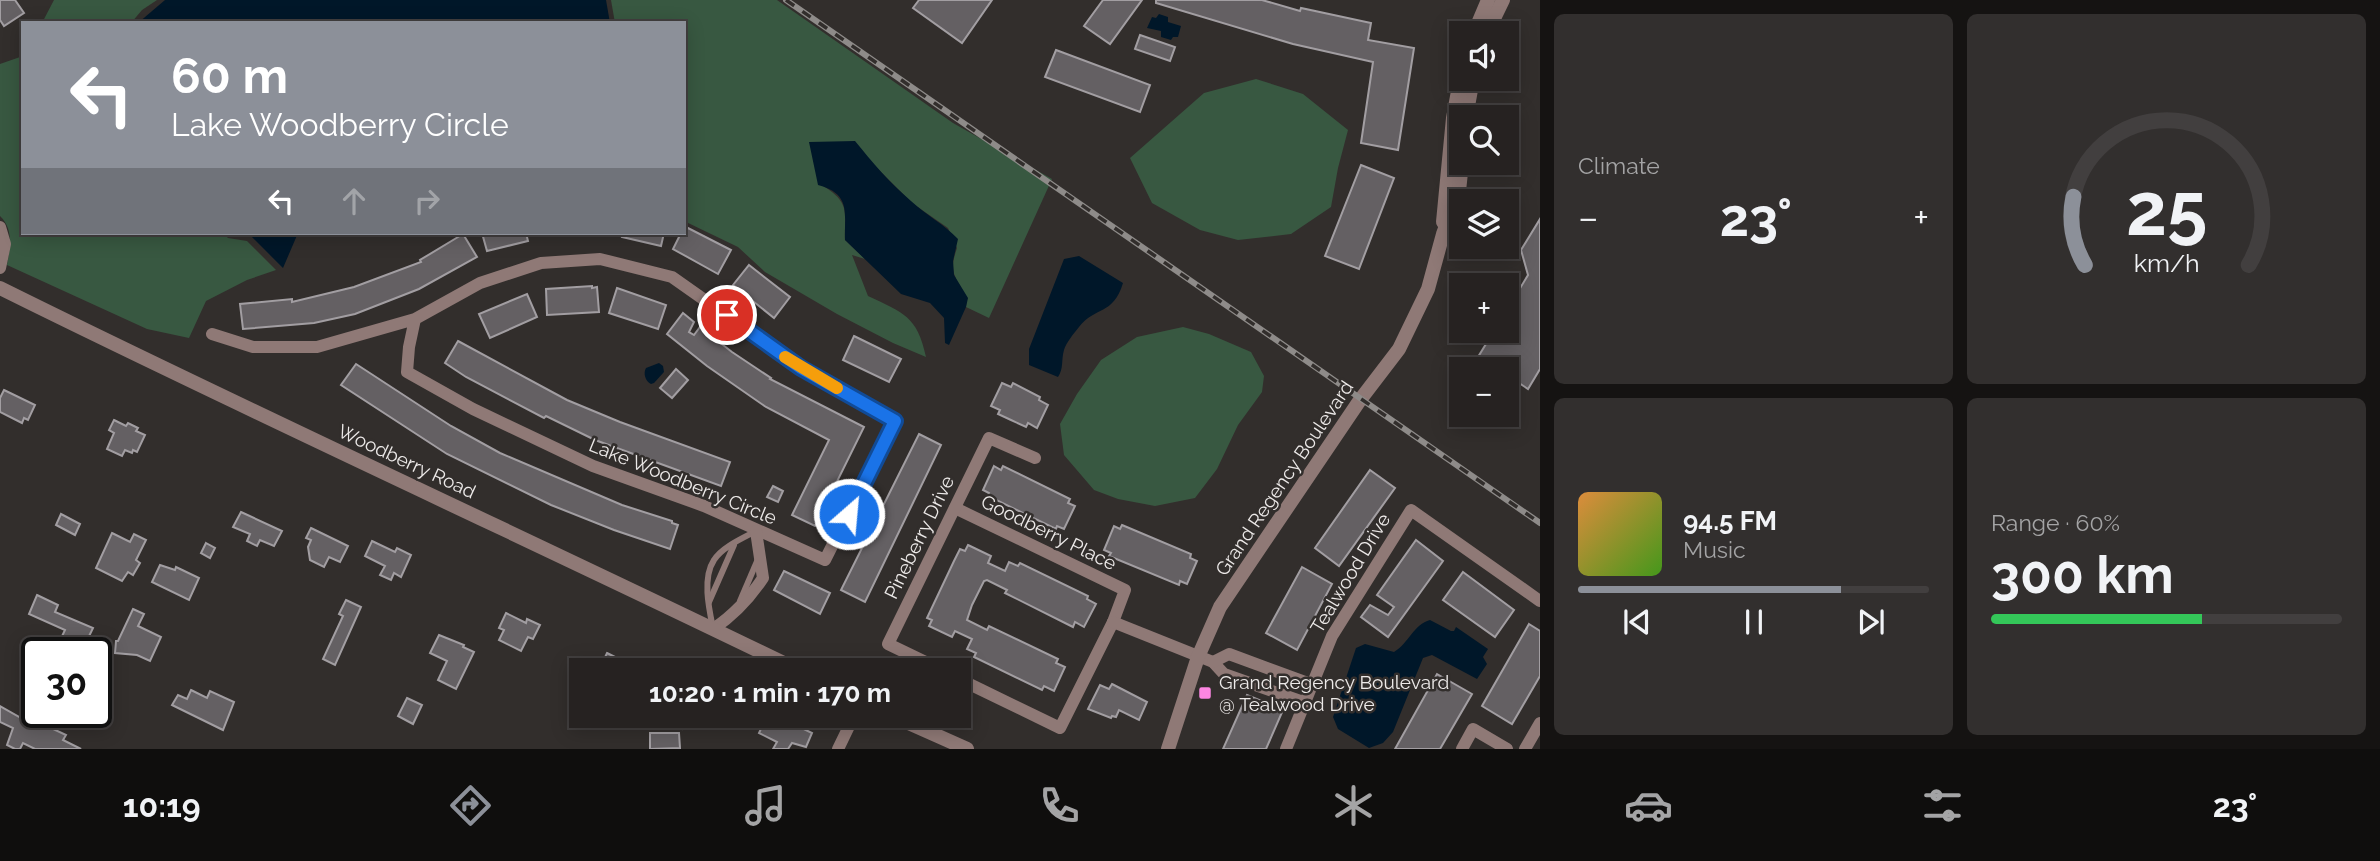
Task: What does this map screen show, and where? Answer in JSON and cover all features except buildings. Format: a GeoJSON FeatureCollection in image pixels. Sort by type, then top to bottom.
{"type":"FeatureCollection","features":[{"type":"Feature","properties":{"kind":"street"},"geometry":{"type":"LineString","coordinates":[[1479,21],[1488,0]]}},
{"type":"Feature","properties":{"kind":"street"},"geometry":{"type":"LineString","coordinates":[[1493,21],[1503,0]]}},
{"type":"Feature","properties":{"kind":"street","name":"Grand Regency Boulevard"},"geometry":{"type":"LineString","coordinates":[[1443,234],[1453,118],[1458,91]]}},
{"type":"Feature","properties":{"kind":"street","name":"Grand Regency Boulevard"},"geometry":{"type":"LineString","coordinates":[[1168,749],[1198,657],[1220,607],[1360,400],[1399,349],[1428,289],[1443,234],[1459,191],[1461,175]]}},
{"type":"Feature","properties":{"kind":"street"},"geometry":{"type":"LineString","coordinates":[[0,227],[5,244],[0,268]]}},
{"type":"Feature","properties":{"kind":"street","name":"Lake Woodberry Circle"},"geometry":{"type":"LineString","coordinates":[[212,334],[253,347],[317,347],[415,319],[480,283],[541,263],[600,259],[672,277],[801,368],[895,421],[825,560],[704,506],[593,466],[473,409],[407,372],[415,319]]}},
{"type":"Feature","properties":{"kind":"street","name":"Woodberry Road"},"geometry":{"type":"LineString","coordinates":[[0,288],[190,382],[338,449],[773,658]]}},
{"type":"Feature","properties":{"kind":"street","name":"Pineberry Drive"},"geometry":{"type":"LineString","coordinates":[[917,658],[888,644],[989,438],[1035,458]]}},
{"type":"Feature","properties":{"kind":"street","name":"Goodberry Place"},"geometry":{"type":"LineString","coordinates":[[955,508],[1125,590],[1113,622]]}},
{"type":"Feature","properties":{"kind":"street","name":"Tealwood Drive"},"geometry":{"type":"LineString","coordinates":[[1286,749],[1332,636],[1411,510],[1540,601]]}},
{"type":"Feature","properties":{"kind":"street"},"geometry":{"type":"LineString","coordinates":[[713,629],[750,598],[763,578],[756,531]]}},
{"type":"Feature","properties":{"kind":"street"},"geometry":{"type":"LineString","coordinates":[[971,684],[1060,728],[1113,622],[1213,662],[1224,674],[1306,703]]}},
{"type":"Feature","properties":{"kind":"street"},"geometry":{"type":"LineString","coordinates":[[1213,662],[1229,654],[1313,685]]}},
{"type":"Feature","properties":{"kind":"street"},"geometry":{"type":"LineString","coordinates":[[1525,749],[1540,723]]}},
{"type":"Feature","properties":{"kind":"street"},"geometry":{"type":"LineString","coordinates":[[838,749],[848,728]]}},
{"type":"Feature","properties":{"kind":"street"},"geometry":{"type":"LineString","coordinates":[[920,728],[967,749]]}},
{"type":"Feature","properties":{"kind":"street"},"geometry":{"type":"LineString","coordinates":[[1462,749],[1473,729],[1507,749]]}},
{"type":"Feature","properties":{"kind":"lane"},"geometry":{"type":"LineString","coordinates":[[713,629],[709,577],[714,560],[756,531]]}},
{"type":"Feature","properties":{"kind":"lane"},"geometry":{"type":"LineString","coordinates":[[709,603],[735,543]]}},
{"type":"Feature","properties":{"kind":"green space"},"geometry":{"type":"Polygon","coordinates":[[[54,0],[157,0],[142,10],[133,21],[43,21],[54,0]]]}},
{"type":"Feature","properties":{"kind":"green space"},"geometry":{"type":"Polygon","coordinates":[[[611,0],[777,0],[953,123],[1052,179],[989,318],[966,307],[964,294],[953,269],[957,248],[948,228],[912,203],[854,141],[825,187],[842,204],[845,240],[865,259],[852,255],[868,296],[900,312],[913,324],[926,357],[837,314],[765,272],[738,247],[686,222],[686,21],[615,21],[611,0]]]}},
{"type":"Feature","properties":{"kind":"green space"},"geometry":{"type":"Polygon","coordinates":[[[21,57],[21,235],[225,235],[228,238],[247,241],[276,270],[247,280],[206,301],[189,338],[147,329],[7,265],[9,233],[0,216],[0,64],[21,57]]]}},
{"type":"Feature","properties":{"kind":"green space"},"geometry":{"type":"Polygon","coordinates":[[[1256,79],[1303,94],[1348,130],[1331,207],[1291,234],[1238,240],[1200,230],[1152,203],[1130,158],[1204,93],[1256,79]]]}},
{"type":"Feature","properties":{"kind":"green space"},"geometry":{"type":"Polygon","coordinates":[[[1183,327],[1209,334],[1251,352],[1264,376],[1262,392],[1238,425],[1217,469],[1195,498],[1155,506],[1118,499],[1094,490],[1064,455],[1060,424],[1101,360],[1137,337],[1183,327]]]}},
{"type":"Feature","properties":{"kind":"water"},"geometry":{"type":"Polygon","coordinates":[[[165,0],[606,0],[610,21],[140,21],[165,0]]]}},
{"type":"Feature","properties":{"kind":"water"},"geometry":{"type":"Polygon","coordinates":[[[1159,14],[1168,17],[1168,22],[1181,26],[1178,37],[1171,40],[1161,37],[1161,31],[1147,28],[1152,17],[1156,18],[1159,14]]]}},
{"type":"Feature","properties":{"kind":"water"},"geometry":{"type":"Polygon","coordinates":[[[855,141],[903,194],[958,239],[953,261],[954,275],[968,298],[949,345],[945,343],[944,318],[930,303],[901,294],[845,240],[844,206],[836,194],[818,185],[809,142],[855,141]]]}},
{"type":"Feature","properties":{"kind":"water"},"geometry":{"type":"Polygon","coordinates":[[[250,235],[297,235],[283,268],[250,235]]]}},
{"type":"Feature","properties":{"kind":"water"},"geometry":{"type":"Polygon","coordinates":[[[1079,256],[1123,283],[1114,301],[1085,320],[1070,338],[1064,350],[1058,377],[1029,365],[1029,349],[1064,259],[1079,256]]]}},
{"type":"Feature","properties":{"kind":"water"},"geometry":{"type":"Polygon","coordinates":[[[659,363],[664,372],[651,384],[646,379],[645,370],[659,363]]]}},
{"type":"Feature","properties":{"kind":"water"},"geometry":{"type":"Polygon","coordinates":[[[1430,620],[1451,631],[1456,627],[1488,649],[1483,657],[1487,664],[1477,679],[1432,655],[1423,658],[1393,732],[1383,743],[1369,748],[1338,729],[1333,717],[1356,648],[1365,644],[1394,652],[1424,622],[1430,620]]]}},
{"type":"Feature","properties":{"kind":"railway"},"geometry":{"type":"LineString","coordinates":[[786,0],[1540,523]]}},
{"type":"Feature","properties":{"kind":"slow traffic"},"geometry":{"type":"LineString","coordinates":[[785,357],[837,388]]}},
{"type":"Feature","properties":{"kind":"place","name":"Grand Regency Boulevard @ Tealwood Drive"},"geometry":{"type":"Point","coordinates":[1205,693]}},
{"type":"Feature","properties":{"kind":"route"},"geometry":{"type":"LineString","coordinates":[[727,315],[801,368],[895,421],[849,514]]}}]}
